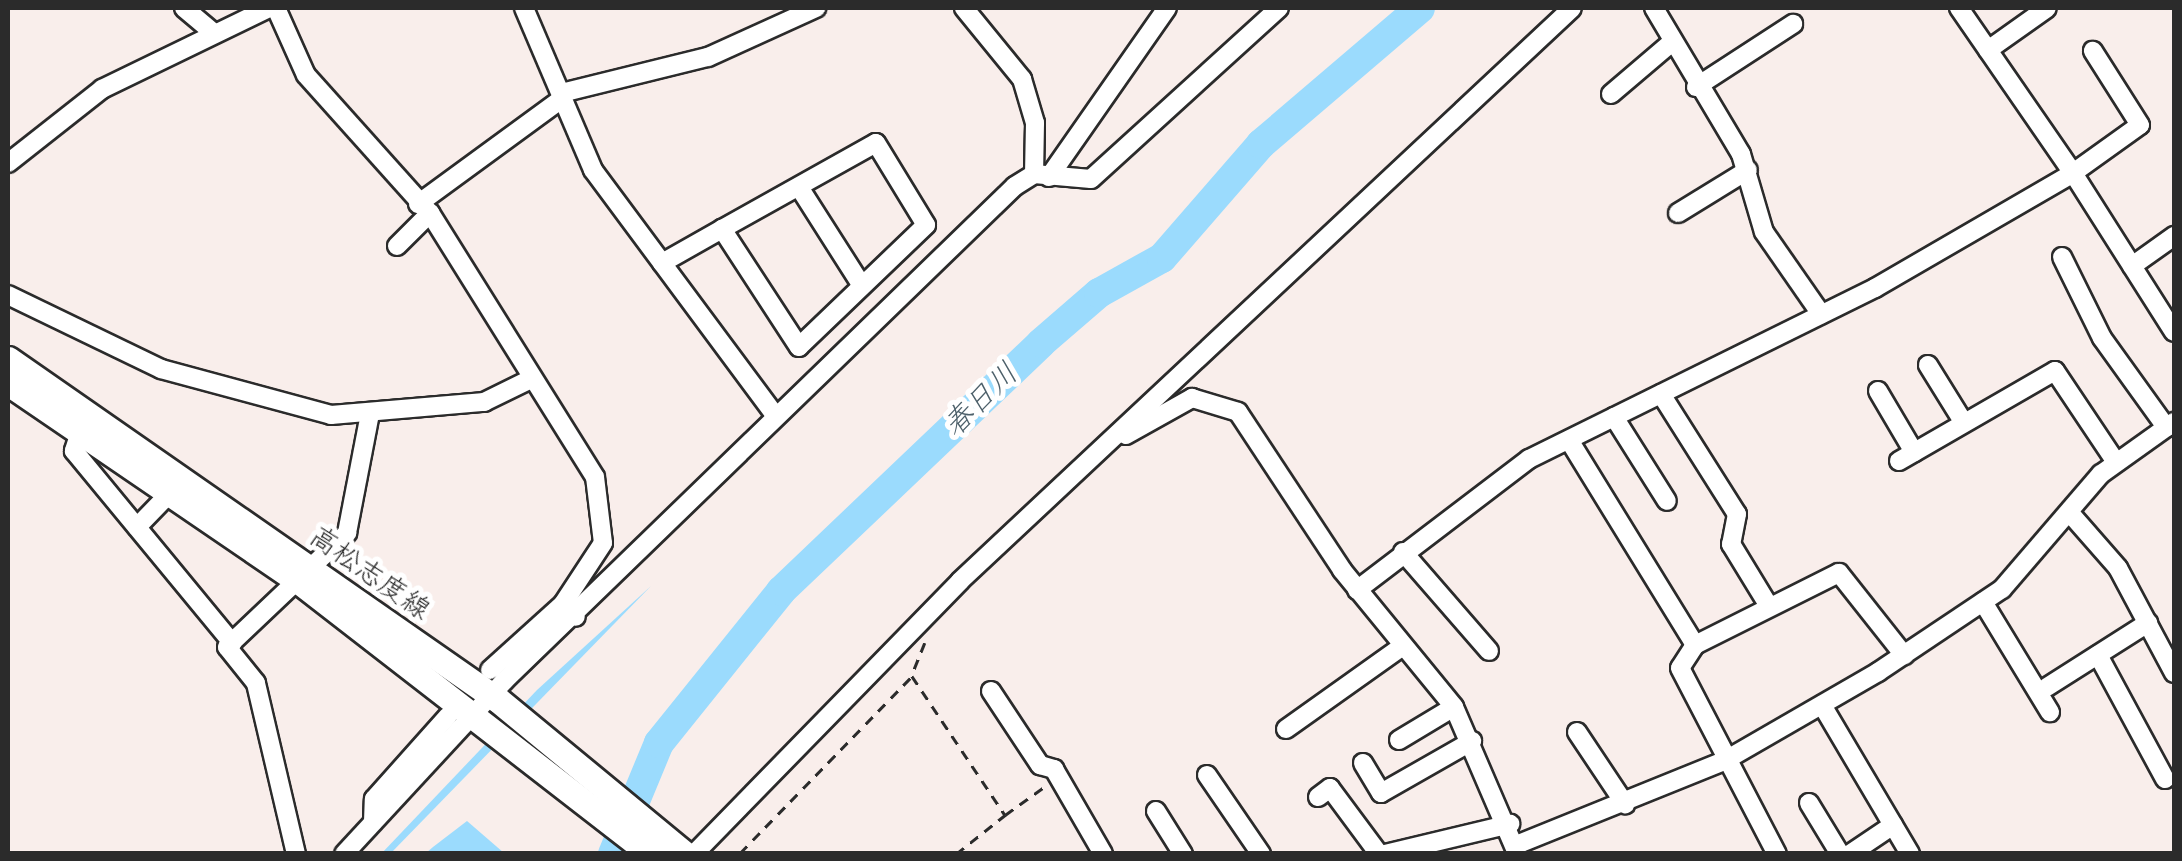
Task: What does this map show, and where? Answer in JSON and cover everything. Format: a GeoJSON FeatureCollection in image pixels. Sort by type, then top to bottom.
{"type":"FeatureCollection","features":[{"type":"Feature","properties":{"kind":"main road","name":"高松志度線"},"geometry":{"type":"LineString","coordinates":[[8,359],[687,852]]}},
{"type":"Feature","properties":{"kind":"main road","name":"高松志度線"},"geometry":{"type":"LineString","coordinates":[[8,383],[170,493],[308,576]]}},
{"type":"Feature","properties":{"kind":"main road","name":"高松志度線"},"geometry":{"type":"LineString","coordinates":[[481,702],[652,854]]}},
{"type":"Feature","properties":{"kind":"street"},"geometry":{"type":"LineString","coordinates":[[184,8],[210,31]]}},
{"type":"Feature","properties":{"kind":"street"},"geometry":{"type":"LineString","coordinates":[[8,163],[40,129],[210,31],[272,8],[306,75],[424,208],[596,478],[603,543],[569,610]]}},
{"type":"Feature","properties":{"kind":"street"},"geometry":{"type":"LineString","coordinates":[[524,8],[593,170],[775,415]]}},
{"type":"Feature","properties":{"kind":"street"},"geometry":{"type":"LineString","coordinates":[[397,246],[424,208],[562,96],[708,57],[816,8]]}},
{"type":"Feature","properties":{"kind":"street"},"geometry":{"type":"LineString","coordinates":[[964,8],[1022,79],[1035,123],[1042,175]]}},
{"type":"Feature","properties":{"kind":"street"},"geometry":{"type":"LineString","coordinates":[[344,854],[569,610],[775,415],[1042,175],[1167,8]]}},
{"type":"Feature","properties":{"kind":"street"},"geometry":{"type":"LineString","coordinates":[[1042,175],[1091,179],[1278,8]]}},
{"type":"Feature","properties":{"kind":"street"},"geometry":{"type":"LineString","coordinates":[[687,852],[1102,448],[1565,14],[1582,8]]}},
{"type":"Feature","properties":{"kind":"street"},"geometry":{"type":"LineString","coordinates":[[1959,8],[2073,173],[2174,332]]}},
{"type":"Feature","properties":{"kind":"street"},"geometry":{"type":"LineString","coordinates":[[1988,50],[2047,8]]}},
{"type":"Feature","properties":{"kind":"street"},"geometry":{"type":"LineString","coordinates":[[1660,10],[1696,88],[1748,170],[1764,232],[1821,314]]}},
{"type":"Feature","properties":{"kind":"street"},"geometry":{"type":"LineString","coordinates":[[1696,88],[1793,24]]}},
{"type":"Feature","properties":{"kind":"street"},"geometry":{"type":"LineString","coordinates":[[1612,94],[1672,42]]}},
{"type":"Feature","properties":{"kind":"street"},"geometry":{"type":"LineString","coordinates":[[1357,590],[1403,552],[1568,440],[1821,314],[2073,173],[2140,125],[2093,51]]}},
{"type":"Feature","properties":{"kind":"street"},"geometry":{"type":"LineString","coordinates":[[662,263],[722,229],[876,143],[926,225],[798,347],[722,229]]}},
{"type":"Feature","properties":{"kind":"street"},"geometry":{"type":"LineString","coordinates":[[1678,213],[1748,170]]}},
{"type":"Feature","properties":{"kind":"street"},"geometry":{"type":"LineString","coordinates":[[798,187],[862,286]]}},
{"type":"Feature","properties":{"kind":"street"},"geometry":{"type":"LineString","coordinates":[[2132,266],[2174,236]]}},
{"type":"Feature","properties":{"kind":"street"},"geometry":{"type":"LineString","coordinates":[[1102,448],[1192,398],[1238,412],[1357,590],[1454,707],[1510,824],[1517,849],[1724,762],[1904,655],[1983,602],[2116,462],[2170,424],[2102,338],[2062,257]]}},
{"type":"Feature","properties":{"kind":"street"},"geometry":{"type":"LineString","coordinates":[[8,296],[226,392],[370,414],[484,402],[530,379]]}},
{"type":"Feature","properties":{"kind":"street"},"geometry":{"type":"LineString","coordinates":[[1928,365],[1964,424]]}},
{"type":"Feature","properties":{"kind":"street"},"geometry":{"type":"LineString","coordinates":[[1878,391],[1906,457],[2055,371],[2116,462]]}},
{"type":"Feature","properties":{"kind":"street"},"geometry":{"type":"LineString","coordinates":[[1661,394],[1736,514],[1731,544],[1767,604]]}},
{"type":"Feature","properties":{"kind":"street"},"geometry":{"type":"LineString","coordinates":[[232,643],[308,576],[347,533],[370,414]]}},
{"type":"Feature","properties":{"kind":"street"},"geometry":{"type":"LineString","coordinates":[[1614,417],[1666,501]]}},
{"type":"Feature","properties":{"kind":"street"},"geometry":{"type":"LineString","coordinates":[[80,432],[74,451],[232,643],[256,684],[296,854]]}},
{"type":"Feature","properties":{"kind":"street"},"geometry":{"type":"LineString","coordinates":[[1568,440],[1694,645]]}},
{"type":"Feature","properties":{"kind":"street"},"geometry":{"type":"LineString","coordinates":[[136,527],[170,493]]}},
{"type":"Feature","properties":{"kind":"street"},"geometry":{"type":"LineString","coordinates":[[2069,512],[2118,568],[2174,673]]}},
{"type":"Feature","properties":{"kind":"street"},"geometry":{"type":"LineString","coordinates":[[1403,552],[1489,651]]}},
{"type":"Feature","properties":{"kind":"street"},"geometry":{"type":"LineString","coordinates":[[1777,854],[1724,762],[1680,668],[1694,645],[1767,604],[1838,572],[1904,655]]}},
{"type":"Feature","properties":{"kind":"street"},"geometry":{"type":"LineString","coordinates":[[1983,602],[2050,712]]}},
{"type":"Feature","properties":{"kind":"street"},"geometry":{"type":"LineString","coordinates":[[2047,687],[2148,624]]}},
{"type":"Feature","properties":{"kind":"street"},"geometry":{"type":"LineString","coordinates":[[1286,729],[1341,700],[1403,646]]}},
{"type":"Feature","properties":{"kind":"street"},"geometry":{"type":"LineString","coordinates":[[2098,654],[2166,779]]}},
{"type":"Feature","properties":{"kind":"street"},"geometry":{"type":"LineString","coordinates":[[991,691],[1040,765],[1059,777],[1103,854]]}},
{"type":"Feature","properties":{"kind":"street"},"geometry":{"type":"LineString","coordinates":[[1822,705],[1910,854]]}},
{"type":"Feature","properties":{"kind":"street"},"geometry":{"type":"LineString","coordinates":[[1398,740],[1454,707]]}},
{"type":"Feature","properties":{"kind":"street"},"geometry":{"type":"LineString","coordinates":[[1577,732],[1625,804]]}},
{"type":"Feature","properties":{"kind":"street"},"geometry":{"type":"LineString","coordinates":[[1363,762],[1381,793],[1472,741]]}},
{"type":"Feature","properties":{"kind":"street"},"geometry":{"type":"LineString","coordinates":[[1206,775],[1261,854]]}},
{"type":"Feature","properties":{"kind":"street"},"geometry":{"type":"LineString","coordinates":[[1318,797],[1330,788],[1382,854],[1510,824]]}},
{"type":"Feature","properties":{"kind":"street"},"geometry":{"type":"LineString","coordinates":[[1810,803],[1840,854]]}},
{"type":"Feature","properties":{"kind":"street"},"geometry":{"type":"LineString","coordinates":[[1156,811],[1182,854]]}},
{"type":"Feature","properties":{"kind":"street"},"geometry":{"type":"LineString","coordinates":[[1850,854],[1893,825]]}},
{"type":"Feature","properties":{"kind":"path"},"geometry":{"type":"LineString","coordinates":[[740,853],[912,676],[928,638]]}},
{"type":"Feature","properties":{"kind":"path"},"geometry":{"type":"LineString","coordinates":[[912,676],[1006,815]]}},
{"type":"Feature","properties":{"kind":"path"},"geometry":{"type":"LineString","coordinates":[[956,854],[1059,777]]}},
{"type":"Feature","properties":{"kind":"water"},"geometry":{"type":"Polygon","coordinates":[[[651,586],[391,853],[381,854],[537,690],[651,586]]]}},
{"type":"Feature","properties":{"kind":"water"},"geometry":{"type":"Polygon","coordinates":[[[467,821],[504,853],[426,853],[433,847],[467,821]]]}},
{"type":"Feature","properties":{"kind":"waterway","name":"春日川"},"geometry":{"type":"LineString","coordinates":[[613,854],[659,743],[781,591],[1041,343],[1099,293],[1162,258],[1261,144],[1420,8]]}}]}
